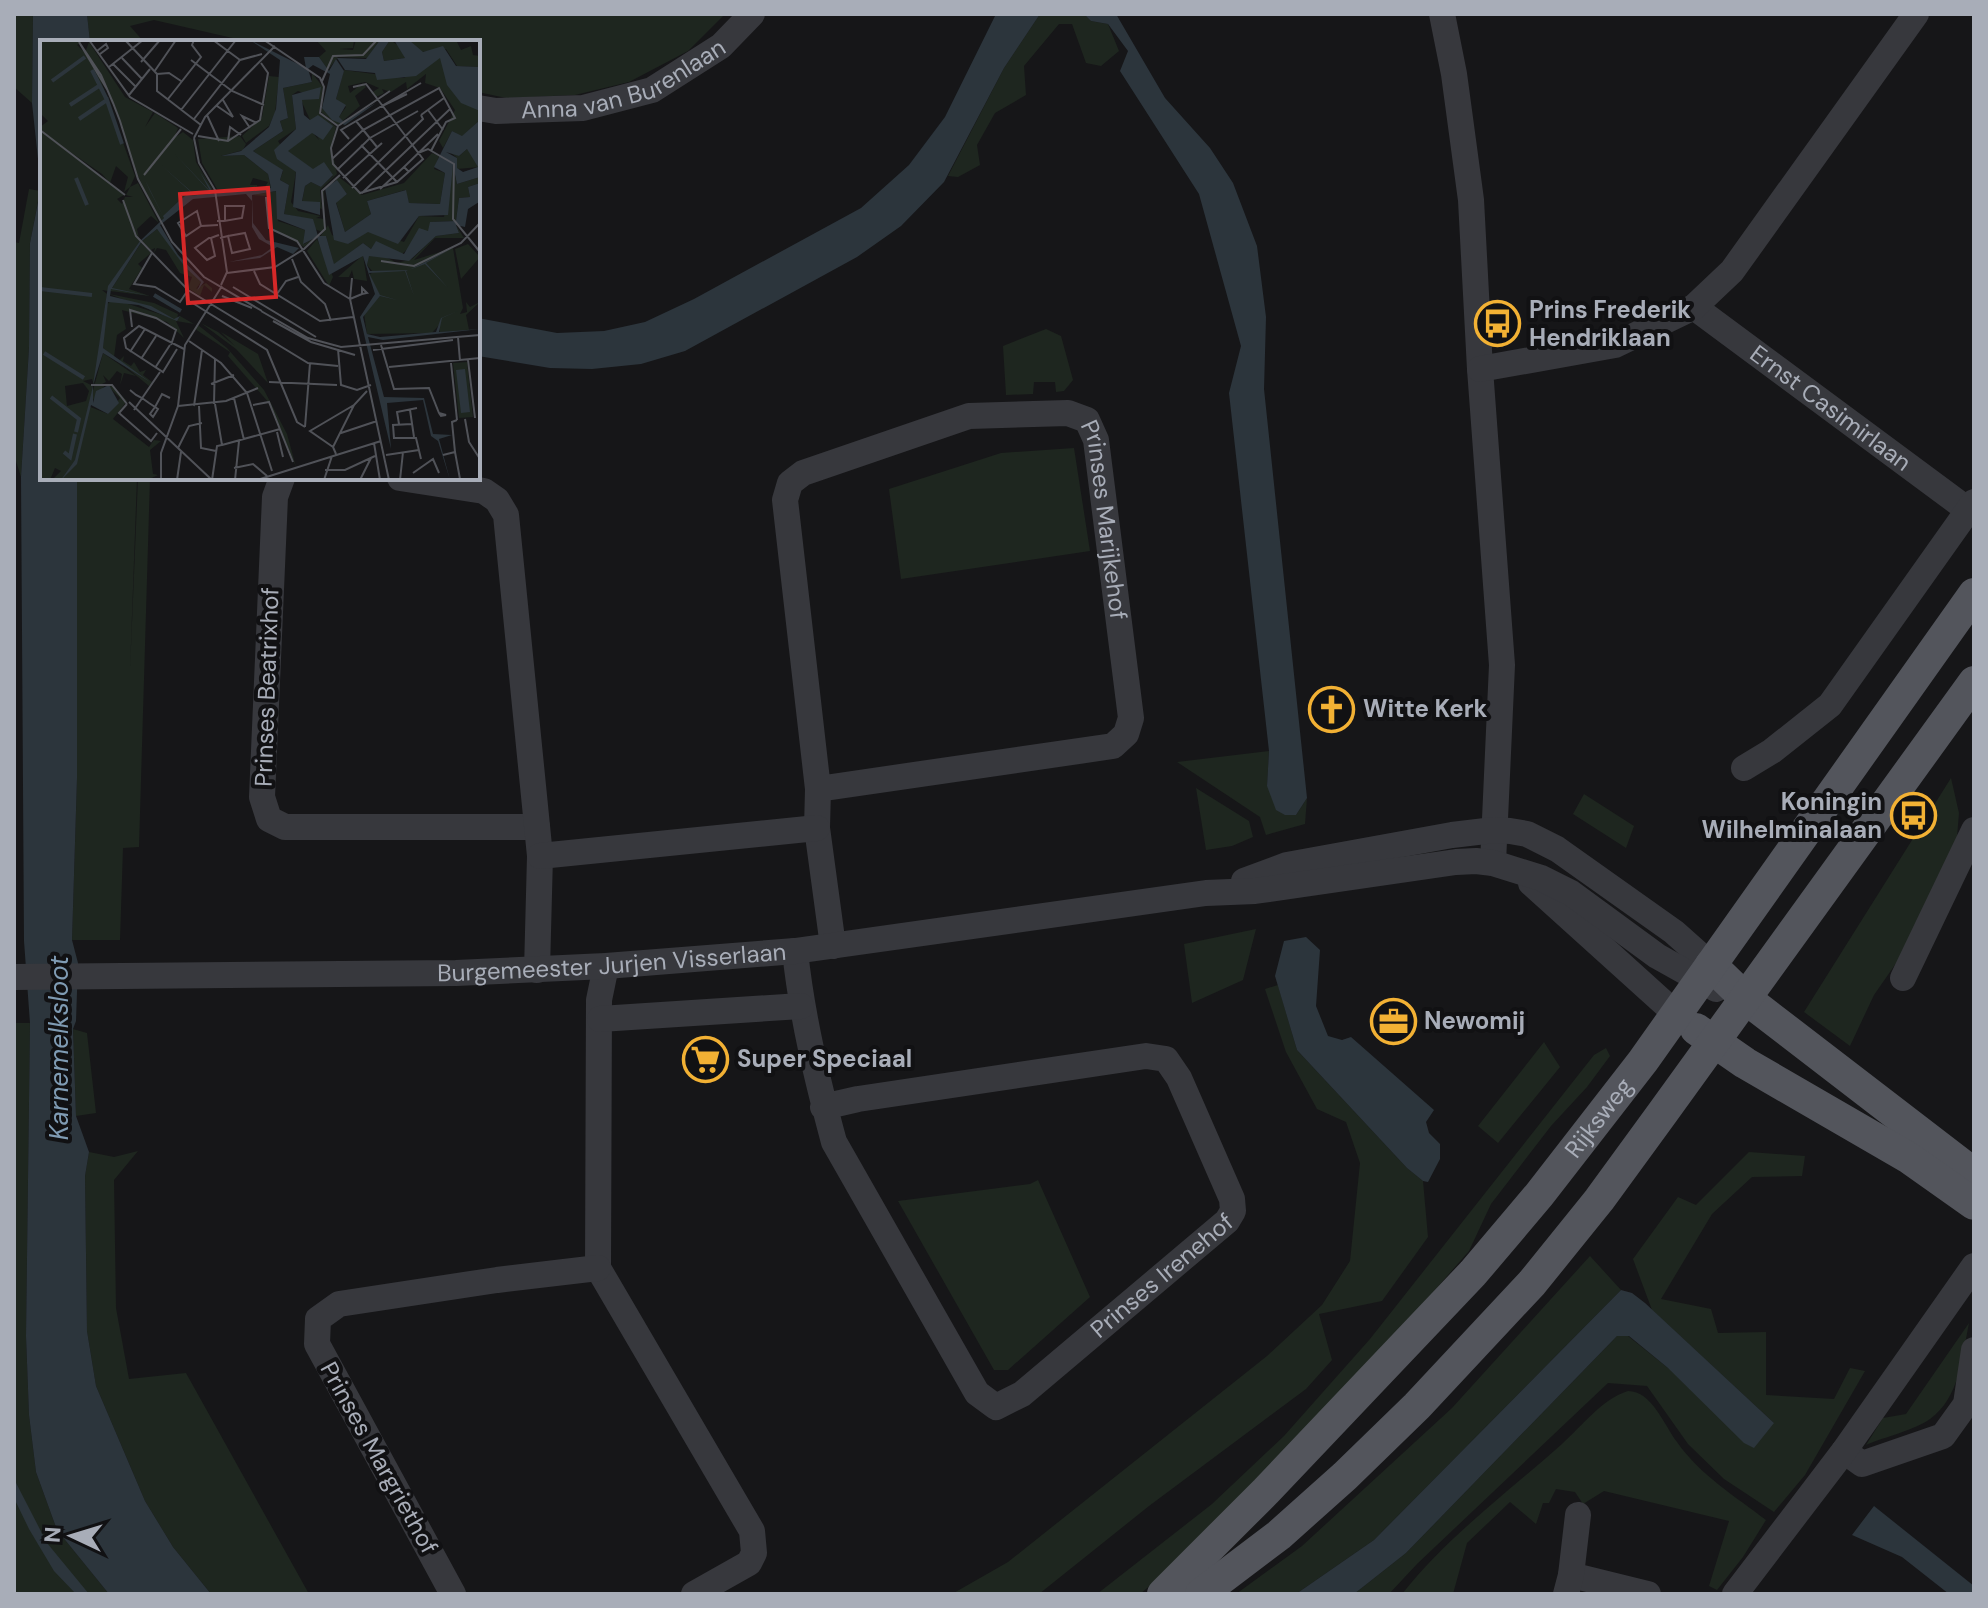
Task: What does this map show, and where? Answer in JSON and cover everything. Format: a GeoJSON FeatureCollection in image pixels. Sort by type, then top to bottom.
{"type":"FeatureCollection","features":[{"type":"Feature","properties":{"kind":"main road","name":"Rijksweg"},"geometry":{"type":"LineString","coordinates":[[1163,1594],[1266,1491],[1473,1273],[1590,1130],[1974,594]]}},
{"type":"Feature","properties":{"kind":"main road","name":"Rijksweg"},"geometry":{"type":"LineString","coordinates":[[1201,1594],[1279,1535],[1345,1476],[1476,1345],[1532,1283],[1599,1200],[1974,682]]}},
{"type":"Feature","properties":{"kind":"main road"},"geometry":{"type":"LineString","coordinates":[[1705,973],[1745,998],[1974,1174]]}},
{"type":"Feature","properties":{"kind":"main road"},"geometry":{"type":"LineString","coordinates":[[1676,1014],[1745,1063],[1909,1158],[1974,1204]]}},
{"type":"Feature","properties":{"kind":"street","name":"Anna van Burenlaan"},"geometry":{"type":"LineString","coordinates":[[480,108],[496,111],[583,108],[652,90],[721,46],[752,14]]}},
{"type":"Feature","properties":{"kind":"street"},"geometry":{"type":"LineString","coordinates":[[1442,14],[1454,74],[1471,200],[1502,665],[1494,830],[1503,866],[1540,890],[1676,1014]]}},
{"type":"Feature","properties":{"kind":"street"},"geometry":{"type":"LineString","coordinates":[[1480,369],[1615,345],[1694,307],[1732,271],[1916,14]]}},
{"type":"Feature","properties":{"kind":"street","name":"Ernst Casimirlaan"},"geometry":{"type":"LineString","coordinates":[[1694,307],[1971,506]]}},
{"type":"Feature","properties":{"kind":"street","name":"Prinses Marijkehof"},"geometry":{"type":"LineString","coordinates":[[818,789],[1113,746],[1126,734],[1131,718],[1096,440],[1087,420],[1068,413],[969,416],[803,473],[790,483],[785,500],[818,789],[817,828],[833,946]]}},
{"type":"Feature","properties":{"kind":"street","name":"Prinses Beatrixhof"},"geometry":{"type":"LineString","coordinates":[[281,480],[275,497],[262,797],[269,819],[285,827],[537,827]]}},
{"type":"Feature","properties":{"kind":"street"},"geometry":{"type":"LineString","coordinates":[[413,480],[484,491],[497,500],[506,515],[540,856],[537,970]]}},
{"type":"Feature","properties":{"kind":"street"},"geometry":{"type":"LineString","coordinates":[[1744,768],[1772,751],[1830,705],[1971,506]]}},
{"type":"Feature","properties":{"kind":"street"},"geometry":{"type":"LineString","coordinates":[[540,856],[817,828]]}},
{"type":"Feature","properties":{"kind":"street"},"geometry":{"type":"LineString","coordinates":[[1494,830],[1527,834],[1557,849],[1674,932],[1705,973]]}},
{"type":"Feature","properties":{"kind":"street","name":"Burgemeester Jurjen Visserlaan"},"geometry":{"type":"LineString","coordinates":[[1206,893],[1287,865],[1494,830]]}},
{"type":"Feature","properties":{"kind":"street"},"geometry":{"type":"LineString","coordinates":[[1903,978],[1974,830]]}},
{"type":"Feature","properties":{"kind":"street","name":"Burgemeester Jurjen Visserlaan"},"geometry":{"type":"LineString","coordinates":[[14,977],[537,970],[606,966],[795,951],[1206,893],[1255,891],[1456,862],[1503,866]]}},
{"type":"Feature","properties":{"kind":"street"},"geometry":{"type":"LineString","coordinates":[[1503,866],[1541,878],[1571,893],[1657,956],[1705,973]]}},
{"type":"Feature","properties":{"kind":"street","name":"Prinses Irenehof"},"geometry":{"type":"LineString","coordinates":[[795,951],[801,1006],[823,1107],[834,1142],[977,1393],[996,1407],[1022,1394],[1227,1221],[1233,1211],[1227,1186],[1179,1078],[1166,1059],[1146,1056],[858,1099],[823,1107]]}},
{"type":"Feature","properties":{"kind":"street"},"geometry":{"type":"LineString","coordinates":[[606,966],[599,1000],[598,1268],[752,1531],[754,1553],[749,1563],[694,1594]]}},
{"type":"Feature","properties":{"kind":"street"},"geometry":{"type":"LineString","coordinates":[[600,1019],[801,1006]]}},
{"type":"Feature","properties":{"kind":"street","name":"Prinses Margriethof"},"geometry":{"type":"LineString","coordinates":[[453,1594],[317,1344],[318,1319],[339,1304],[598,1268]]}},
{"type":"Feature","properties":{"kind":"street"},"geometry":{"type":"LineString","coordinates":[[1744,1591],[1970,1280]]}},
{"type":"Feature","properties":{"kind":"street"},"geometry":{"type":"LineString","coordinates":[[1844,1451],[1862,1464],[1943,1436],[1966,1404],[1974,1350]]}},
{"type":"Feature","properties":{"kind":"street"},"geometry":{"type":"LineString","coordinates":[[1578,1515],[1568,1584],[1648,1594]]}},
{"type":"Feature","properties":{"kind":"shaded area"},"geometry":{"type":"Polygon","coordinates":[[[14,14],[33,14],[32,103],[14,87],[14,14]]]}},
{"type":"Feature","properties":{"kind":"shaded area"},"geometry":{"type":"Polygon","coordinates":[[[87,14],[725,14],[688,51],[629,82],[575,95],[506,98],[480,92],[480,40],[241,40],[154,20],[130,26],[142,40],[90,40],[87,14]]]}},
{"type":"Feature","properties":{"kind":"shaded area"},"geometry":{"type":"Polygon","coordinates":[[[1040,14],[1084,14],[1091,21],[1108,24],[1119,51],[1101,66],[1086,63],[1072,24],[1059,24],[1024,66],[1026,95],[995,113],[977,145],[980,165],[958,177],[948,176],[1004,68],[1040,14]]]}},
{"type":"Feature","properties":{"kind":"shaded area"},"geometry":{"type":"Polygon","coordinates":[[[29,189],[40,191],[30,243],[29,348],[21,477],[14,455],[14,242],[19,243],[29,189]]]}},
{"type":"Feature","properties":{"kind":"shaded area"},"geometry":{"type":"Polygon","coordinates":[[[1046,329],[1061,336],[1073,380],[1064,391],[1056,392],[1055,382],[1034,382],[1033,394],[1006,395],[1003,346],[1046,329]]]}},
{"type":"Feature","properties":{"kind":"shaded area"},"geometry":{"type":"Polygon","coordinates":[[[1074,448],[1090,551],[901,579],[889,489],[1001,453],[1074,448]]]}},
{"type":"Feature","properties":{"kind":"shaded area"},"geometry":{"type":"Polygon","coordinates":[[[77,480],[137,480],[130,671],[138,480],[150,480],[139,847],[123,848],[120,940],[72,940],[77,778],[77,480]]]}},
{"type":"Feature","properties":{"kind":"shaded area"},"geometry":{"type":"Polygon","coordinates":[[[1269,751],[1267,786],[1296,815],[1307,798],[1305,824],[1266,835],[1260,817],[1177,762],[1269,751]]]}},
{"type":"Feature","properties":{"kind":"shaded area"},"geometry":{"type":"Polygon","coordinates":[[[1951,778],[1959,813],[1956,849],[1908,946],[1874,995],[1850,1046],[1804,1012],[1951,778]]]}},
{"type":"Feature","properties":{"kind":"shaded area"},"geometry":{"type":"Polygon","coordinates":[[[1196,788],[1249,821],[1253,837],[1232,846],[1206,850],[1196,788]]]}},
{"type":"Feature","properties":{"kind":"shaded area"},"geometry":{"type":"Polygon","coordinates":[[[1584,794],[1634,826],[1626,848],[1573,814],[1584,794]]]}},
{"type":"Feature","properties":{"kind":"shaded area"},"geometry":{"type":"Polygon","coordinates":[[[1256,929],[1243,980],[1192,1003],[1184,944],[1256,929]]]}},
{"type":"Feature","properties":{"kind":"shaded area"},"geometry":{"type":"Polygon","coordinates":[[[1278,985],[1297,1050],[1407,1168],[1423,1181],[1428,1237],[1382,1301],[1319,1314],[1332,1360],[1306,1389],[1149,1506],[1039,1594],[952,1594],[1008,1562],[1267,1356],[1322,1305],[1350,1261],[1360,1163],[1346,1122],[1317,1109],[1286,1052],[1265,989],[1278,985]]]}},
{"type":"Feature","properties":{"kind":"shaded area"},"geometry":{"type":"Polygon","coordinates":[[[14,1023],[30,1023],[26,1336],[29,1415],[36,1472],[57,1530],[109,1594],[14,1594],[14,1023]]]}},
{"type":"Feature","properties":{"kind":"shaded area"},"geometry":{"type":"Polygon","coordinates":[[[73,1029],[87,1033],[96,1113],[76,1116],[73,1029]]]}},
{"type":"Feature","properties":{"kind":"shaded area"},"geometry":{"type":"Polygon","coordinates":[[[1544,1042],[1560,1067],[1498,1143],[1478,1126],[1544,1042]]]}},
{"type":"Feature","properties":{"kind":"shaded area"},"geometry":{"type":"Polygon","coordinates":[[[1606,1048],[1610,1056],[1491,1204],[1469,1251],[1291,1455],[1208,1537],[1140,1594],[1097,1594],[1212,1504],[1284,1436],[1370,1339],[1594,1055],[1606,1048]]]}},
{"type":"Feature","properties":{"kind":"shaded area"},"geometry":{"type":"Polygon","coordinates":[[[138,1151],[114,1180],[116,1308],[129,1379],[186,1373],[309,1594],[211,1594],[173,1547],[145,1501],[96,1386],[87,1331],[85,1176],[89,1152],[114,1157],[138,1151]]]}},
{"type":"Feature","properties":{"kind":"shaded area"},"geometry":{"type":"Polygon","coordinates":[[[1749,1152],[1805,1156],[1802,1176],[1752,1177],[1712,1214],[1661,1299],[1711,1309],[1718,1333],[1766,1332],[1766,1395],[1834,1399],[1850,1368],[1865,1371],[1805,1475],[1774,1512],[1724,1479],[1688,1444],[1647,1386],[1608,1383],[1389,1594],[1354,1594],[1406,1553],[1617,1336],[1628,1336],[1668,1368],[1774,1423],[1652,1310],[1633,1259],[1678,1197],[1696,1205],[1749,1152]]]}},
{"type":"Feature","properties":{"kind":"shaded area"},"geometry":{"type":"Polygon","coordinates":[[[1038,1180],[1090,1297],[1008,1370],[994,1370],[898,1201],[1030,1184],[1038,1180]]]}},
{"type":"Feature","properties":{"kind":"shaded area"},"geometry":{"type":"Polygon","coordinates":[[[1590,1256],[1621,1290],[1374,1540],[1296,1594],[1236,1594],[1302,1546],[1452,1408],[1590,1256]]]}},
{"type":"Feature","properties":{"kind":"shaded area"},"geometry":{"type":"Polygon","coordinates":[[[1969,1323],[1954,1388],[1940,1410],[1916,1427],[1866,1445],[1883,1418],[1906,1414],[1969,1323]]]}},
{"type":"Feature","properties":{"kind":"shaded area"},"geometry":{"type":"Polygon","coordinates":[[[1628,1391],[1636,1392],[1651,1403],[1686,1454],[1718,1484],[1766,1520],[1717,1590],[1709,1586],[1729,1521],[1604,1491],[1583,1504],[1575,1492],[1556,1489],[1549,1503],[1543,1503],[1536,1524],[1510,1502],[1467,1543],[1453,1594],[1402,1594],[1438,1553],[1601,1406],[1628,1391]]]}},
{"type":"Feature","properties":{"kind":"water"},"geometry":{"type":"Polygon","coordinates":[[[33,14],[87,14],[90,40],[40,40],[40,178],[32,103],[33,14]]]}},
{"type":"Feature","properties":{"kind":"water"},"geometry":{"type":"Polygon","coordinates":[[[996,14],[1040,14],[1004,68],[944,182],[901,226],[857,257],[685,351],[641,364],[592,369],[550,368],[480,356],[480,318],[557,333],[604,331],[645,322],[694,299],[861,208],[909,165],[945,117],[996,14]]]}},
{"type":"Feature","properties":{"kind":"water"},"geometry":{"type":"Polygon","coordinates":[[[1084,14],[1116,14],[1165,98],[1210,148],[1233,183],[1257,246],[1266,317],[1264,389],[1307,798],[1296,815],[1285,815],[1276,810],[1267,786],[1269,751],[1229,393],[1241,346],[1199,194],[1120,71],[1128,51],[1108,24],[1091,21],[1084,14]]]}},
{"type":"Feature","properties":{"kind":"water","name":"Karnemelksloot"},"geometry":{"type":"Polygon","coordinates":[[[40,192],[40,480],[77,480],[77,778],[72,940],[78,963],[73,1029],[76,1116],[89,1152],[85,1176],[87,1331],[96,1386],[145,1501],[173,1547],[211,1594],[109,1594],[57,1530],[36,1472],[29,1415],[26,1336],[30,1023],[24,941],[21,477],[29,348],[30,243],[40,192]]]}},
{"type":"Feature","properties":{"kind":"water"},"geometry":{"type":"Polygon","coordinates":[[[1306,937],[1320,950],[1316,1006],[1328,1036],[1342,1040],[1351,1037],[1434,1110],[1426,1122],[1429,1133],[1440,1144],[1440,1159],[1428,1182],[1407,1168],[1297,1050],[1275,976],[1284,941],[1306,937]]]}},
{"type":"Feature","properties":{"kind":"water"},"geometry":{"type":"Polygon","coordinates":[[[1621,1290],[1632,1293],[1645,1303],[1774,1423],[1754,1448],[1744,1443],[1668,1368],[1629,1336],[1617,1336],[1406,1553],[1354,1594],[1296,1594],[1374,1540],[1621,1290]]]}},
{"type":"Feature","properties":{"kind":"water"},"geometry":{"type":"Polygon","coordinates":[[[14,1479],[47,1543],[89,1594],[76,1594],[54,1571],[14,1498],[14,1479]]]}},
{"type":"Feature","properties":{"kind":"water"},"geometry":{"type":"Polygon","coordinates":[[[1874,1506],[1974,1586],[1974,1594],[1949,1594],[1902,1557],[1852,1535],[1874,1506]]]}},
{"type":"Feature","properties":{"kind":"place","name":"Prins Frederik Hendriklaan"},"geometry":{"type":"Point","coordinates":[1498,324]}},
{"type":"Feature","properties":{"kind":"place","name":"Witte Kerk"},"geometry":{"type":"Point","coordinates":[1332,709]}},
{"type":"Feature","properties":{"kind":"place","name":"Koningin Wilhelminalaan"},"geometry":{"type":"Point","coordinates":[1913,816]}},
{"type":"Feature","properties":{"kind":"place","name":"Newomij"},"geometry":{"type":"Point","coordinates":[1393,1021]}},
{"type":"Feature","properties":{"kind":"place","name":"Super Speciaal"},"geometry":{"type":"Point","coordinates":[706,1059]}}]}
